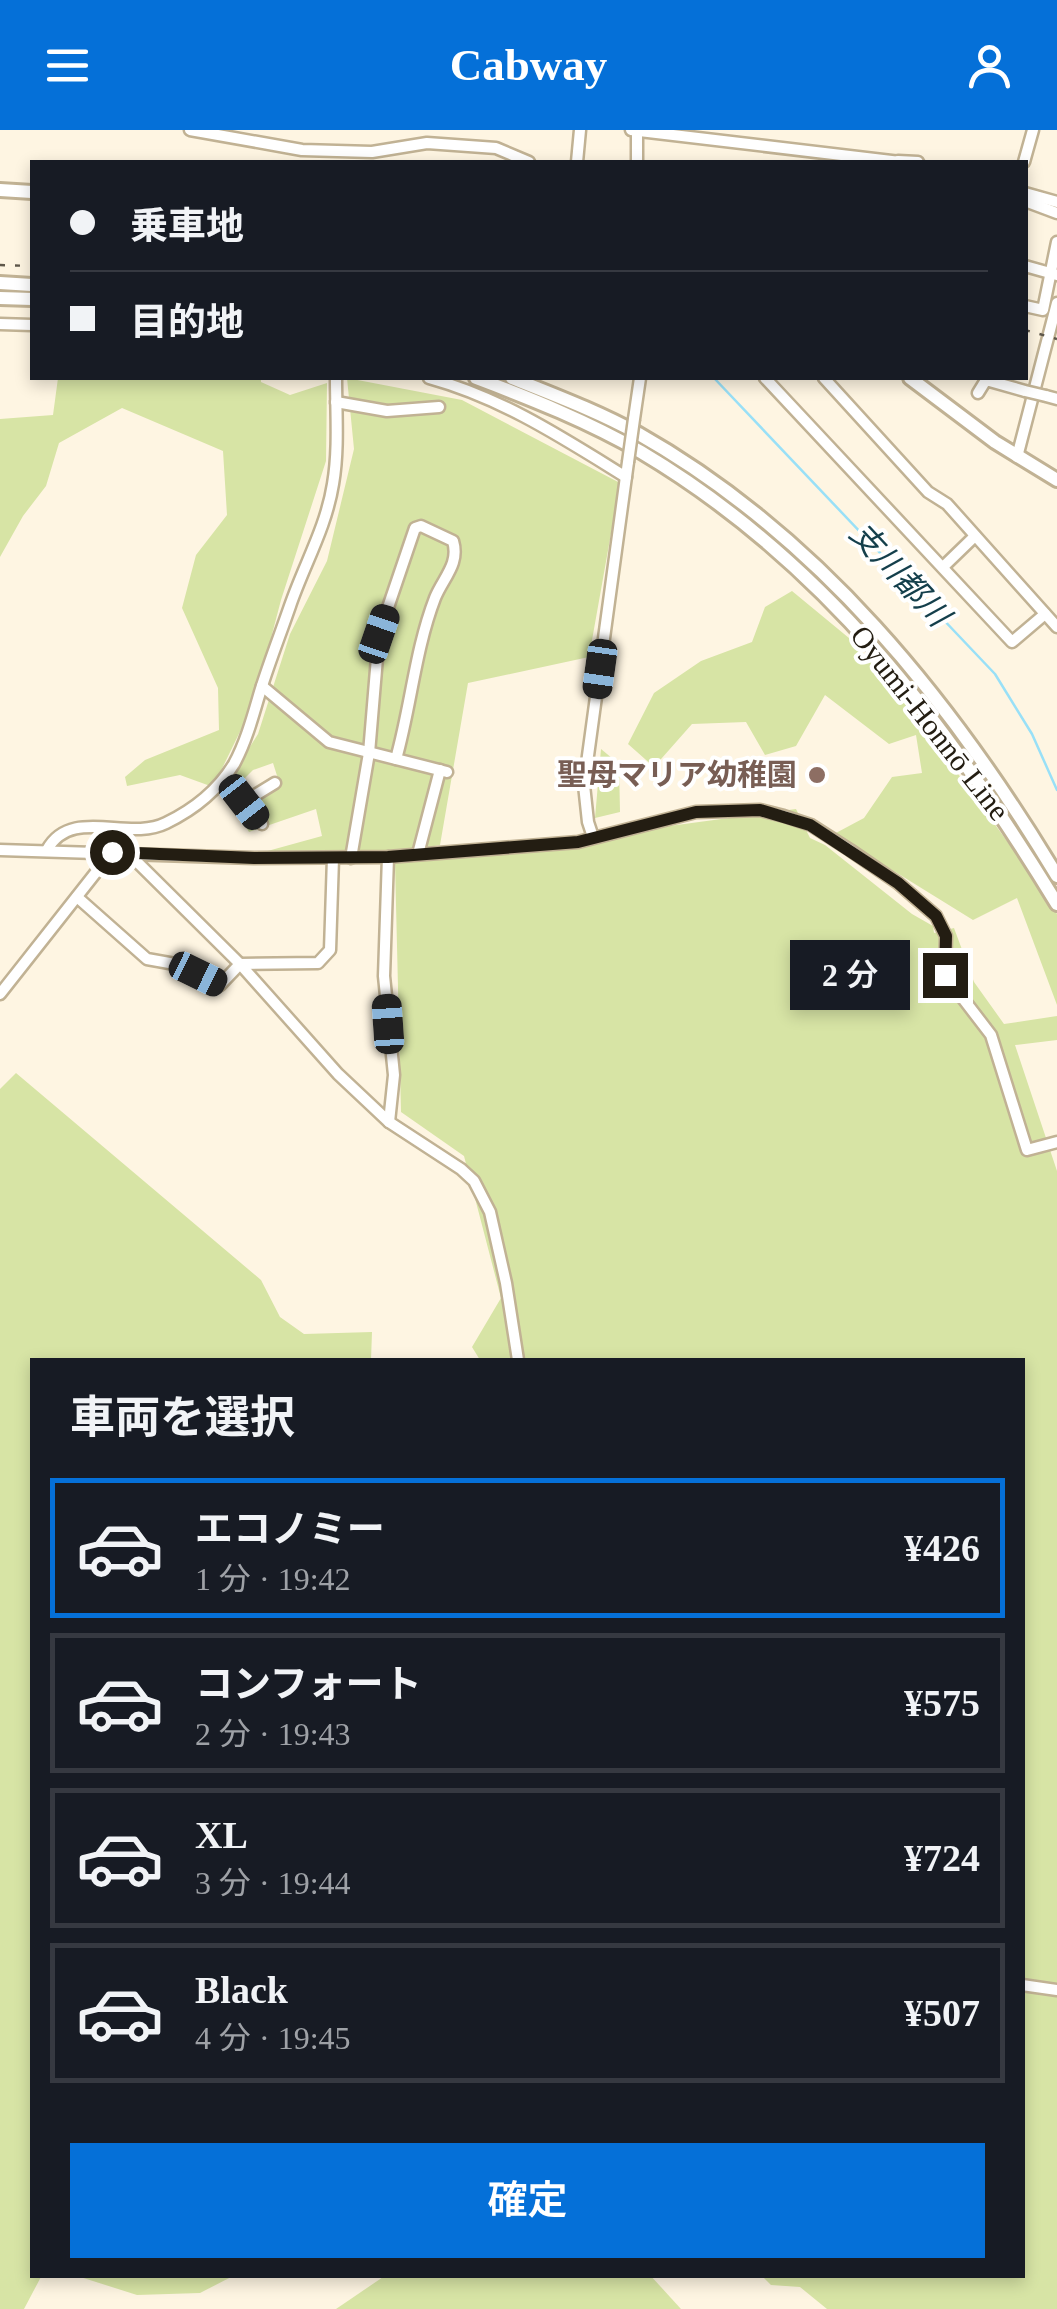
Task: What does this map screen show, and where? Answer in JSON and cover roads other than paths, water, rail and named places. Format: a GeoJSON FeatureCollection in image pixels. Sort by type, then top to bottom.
{"type":"FeatureCollection","features":[{"type":"Feature","properties":{"kind":"main road"},"geometry":{"type":"LineString","coordinates":[[0,190],[30,192]]}},
{"type":"Feature","properties":{"kind":"main road"},"geometry":{"type":"LineString","coordinates":[[0,283],[30,285]]}},
{"type":"Feature","properties":{"kind":"main road"},"geometry":{"type":"LineString","coordinates":[[0,298],[30,299]]}},
{"type":"Feature","properties":{"kind":"main road","name":"Oyumi-Honnō Line"},"geometry":{"type":"LineString","coordinates":[[481,380],[558,411],[637,450],[732,514],[798,569],[873,645],[928,712],[971,768],[1057,904]]}},
{"type":"Feature","properties":{"kind":"main road","name":"Oyumi-Honnō Line"},"geometry":{"type":"LineString","coordinates":[[517,380],[583,406],[641,436],[709,479],[784,537],[854,603],[934,695],[994,777],[1057,876]]}},
{"type":"Feature","properties":{"kind":"main road"},"geometry":{"type":"LineString","coordinates":[[913,380],[1017,457],[1057,480]]}},
{"type":"Feature","properties":{"kind":"street"},"geometry":{"type":"LineString","coordinates":[[190,130],[246,134],[302,150],[362,152],[427,143],[496,148],[523,160]]}},
{"type":"Feature","properties":{"kind":"street"},"geometry":{"type":"LineString","coordinates":[[576,160],[580,130]]}},
{"type":"Feature","properties":{"kind":"street"},"geometry":{"type":"LineString","coordinates":[[637,160],[634,130],[732,136],[873,160]]}},
{"type":"Feature","properties":{"kind":"street"},"geometry":{"type":"LineString","coordinates":[[1025,160],[1033,130]]}},
{"type":"Feature","properties":{"kind":"street"},"geometry":{"type":"LineString","coordinates":[[1028,197],[1057,202]]}},
{"type":"Feature","properties":{"kind":"street"},"geometry":{"type":"LineString","coordinates":[[1028,198],[1057,213]]}},
{"type":"Feature","properties":{"kind":"street"},"geometry":{"type":"LineString","coordinates":[[1028,307],[1042,310],[1057,242]]}},
{"type":"Feature","properties":{"kind":"street"},"geometry":{"type":"LineString","coordinates":[[1028,267],[1053,274]]}},
{"type":"Feature","properties":{"kind":"street"},"geometry":{"type":"LineString","coordinates":[[1017,457],[1057,302]]}},
{"type":"Feature","properties":{"kind":"street"},"geometry":{"type":"LineString","coordinates":[[0,324],[30,325]]}},
{"type":"Feature","properties":{"kind":"street"},"geometry":{"type":"LineString","coordinates":[[48,850],[64,830],[97,827],[144,831],[164,824],[218,786],[235,762],[330,506],[337,453],[336,380]]}},
{"type":"Feature","properties":{"kind":"street"},"geometry":{"type":"LineString","coordinates":[[437,380],[514,410],[626,476]]}},
{"type":"Feature","properties":{"kind":"street"},"geometry":{"type":"LineString","coordinates":[[593,837],[584,785],[640,380]]}},
{"type":"Feature","properties":{"kind":"street"},"geometry":{"type":"LineString","coordinates":[[772,380],[1012,642],[1046,614]]}},
{"type":"Feature","properties":{"kind":"street"},"geometry":{"type":"LineString","coordinates":[[826,380],[928,492],[947,504],[1057,627]]}},
{"type":"Feature","properties":{"kind":"street"},"geometry":{"type":"LineString","coordinates":[[978,392],[986,380],[1052,398]]}},
{"type":"Feature","properties":{"kind":"street"},"geometry":{"type":"LineString","coordinates":[[336,402],[387,410],[439,408]]}},
{"type":"Feature","properties":{"kind":"street"},"geometry":{"type":"LineString","coordinates":[[351,858],[369,753],[379,634],[415,528],[421,526],[453,541],[456,552],[426,622],[396,760]]}},
{"type":"Feature","properties":{"kind":"street"},"geometry":{"type":"LineString","coordinates":[[944,567],[975,536]]}},
{"type":"Feature","properties":{"kind":"street"},"geometry":{"type":"LineString","coordinates":[[262,686],[328,742],[443,771],[418,854]]}},
{"type":"Feature","properties":{"kind":"street"},"geometry":{"type":"LineString","coordinates":[[244,802],[275,783]]}},
{"type":"Feature","properties":{"kind":"street"},"geometry":{"type":"LineString","coordinates":[[218,786],[231,790],[262,824]]}},
{"type":"Feature","properties":{"kind":"street"},"geometry":{"type":"LineString","coordinates":[[0,850],[388,857],[578,842],[696,812],[760,810],[810,825],[898,883],[936,916],[946,936],[945,975],[991,1034],[1027,1150],[1057,1142]]}},
{"type":"Feature","properties":{"kind":"street"},"geometry":{"type":"LineString","coordinates":[[0,994],[112,852]]}},
{"type":"Feature","properties":{"kind":"street"},"geometry":{"type":"LineString","coordinates":[[126,852],[240,964],[338,1074],[389,1122],[461,1169],[482,1192],[506,1283],[518,1358]]}},
{"type":"Feature","properties":{"kind":"street"},"geometry":{"type":"LineString","coordinates":[[388,857],[384,976],[394,1075],[389,1122]]}},
{"type":"Feature","properties":{"kind":"street"},"geometry":{"type":"LineString","coordinates":[[77,897],[146,959],[175,964],[220,985],[240,964],[318,964],[330,950],[333,858]]}},
{"type":"Feature","properties":{"kind":"street"},"geometry":{"type":"LineString","coordinates":[[1025,1985],[1057,1990]]}},
{"type":"Feature","properties":{"kind":"waterway","name":"支川都川"},"geometry":{"type":"LineString","coordinates":[[716,380],[995,674],[1032,734],[1057,790]]}},
{"type":"Feature","properties":{"kind":"railway"},"geometry":{"type":"LineString","coordinates":[[0,265],[30,266]]}},
{"type":"Feature","properties":{"kind":"railway"},"geometry":{"type":"LineString","coordinates":[[1028,331],[1057,339]]}},
{"type":"Feature","properties":{"kind":"place","name":"聖母マリア幼稚園"},"geometry":{"type":"Point","coordinates":[817,775]}}]}
